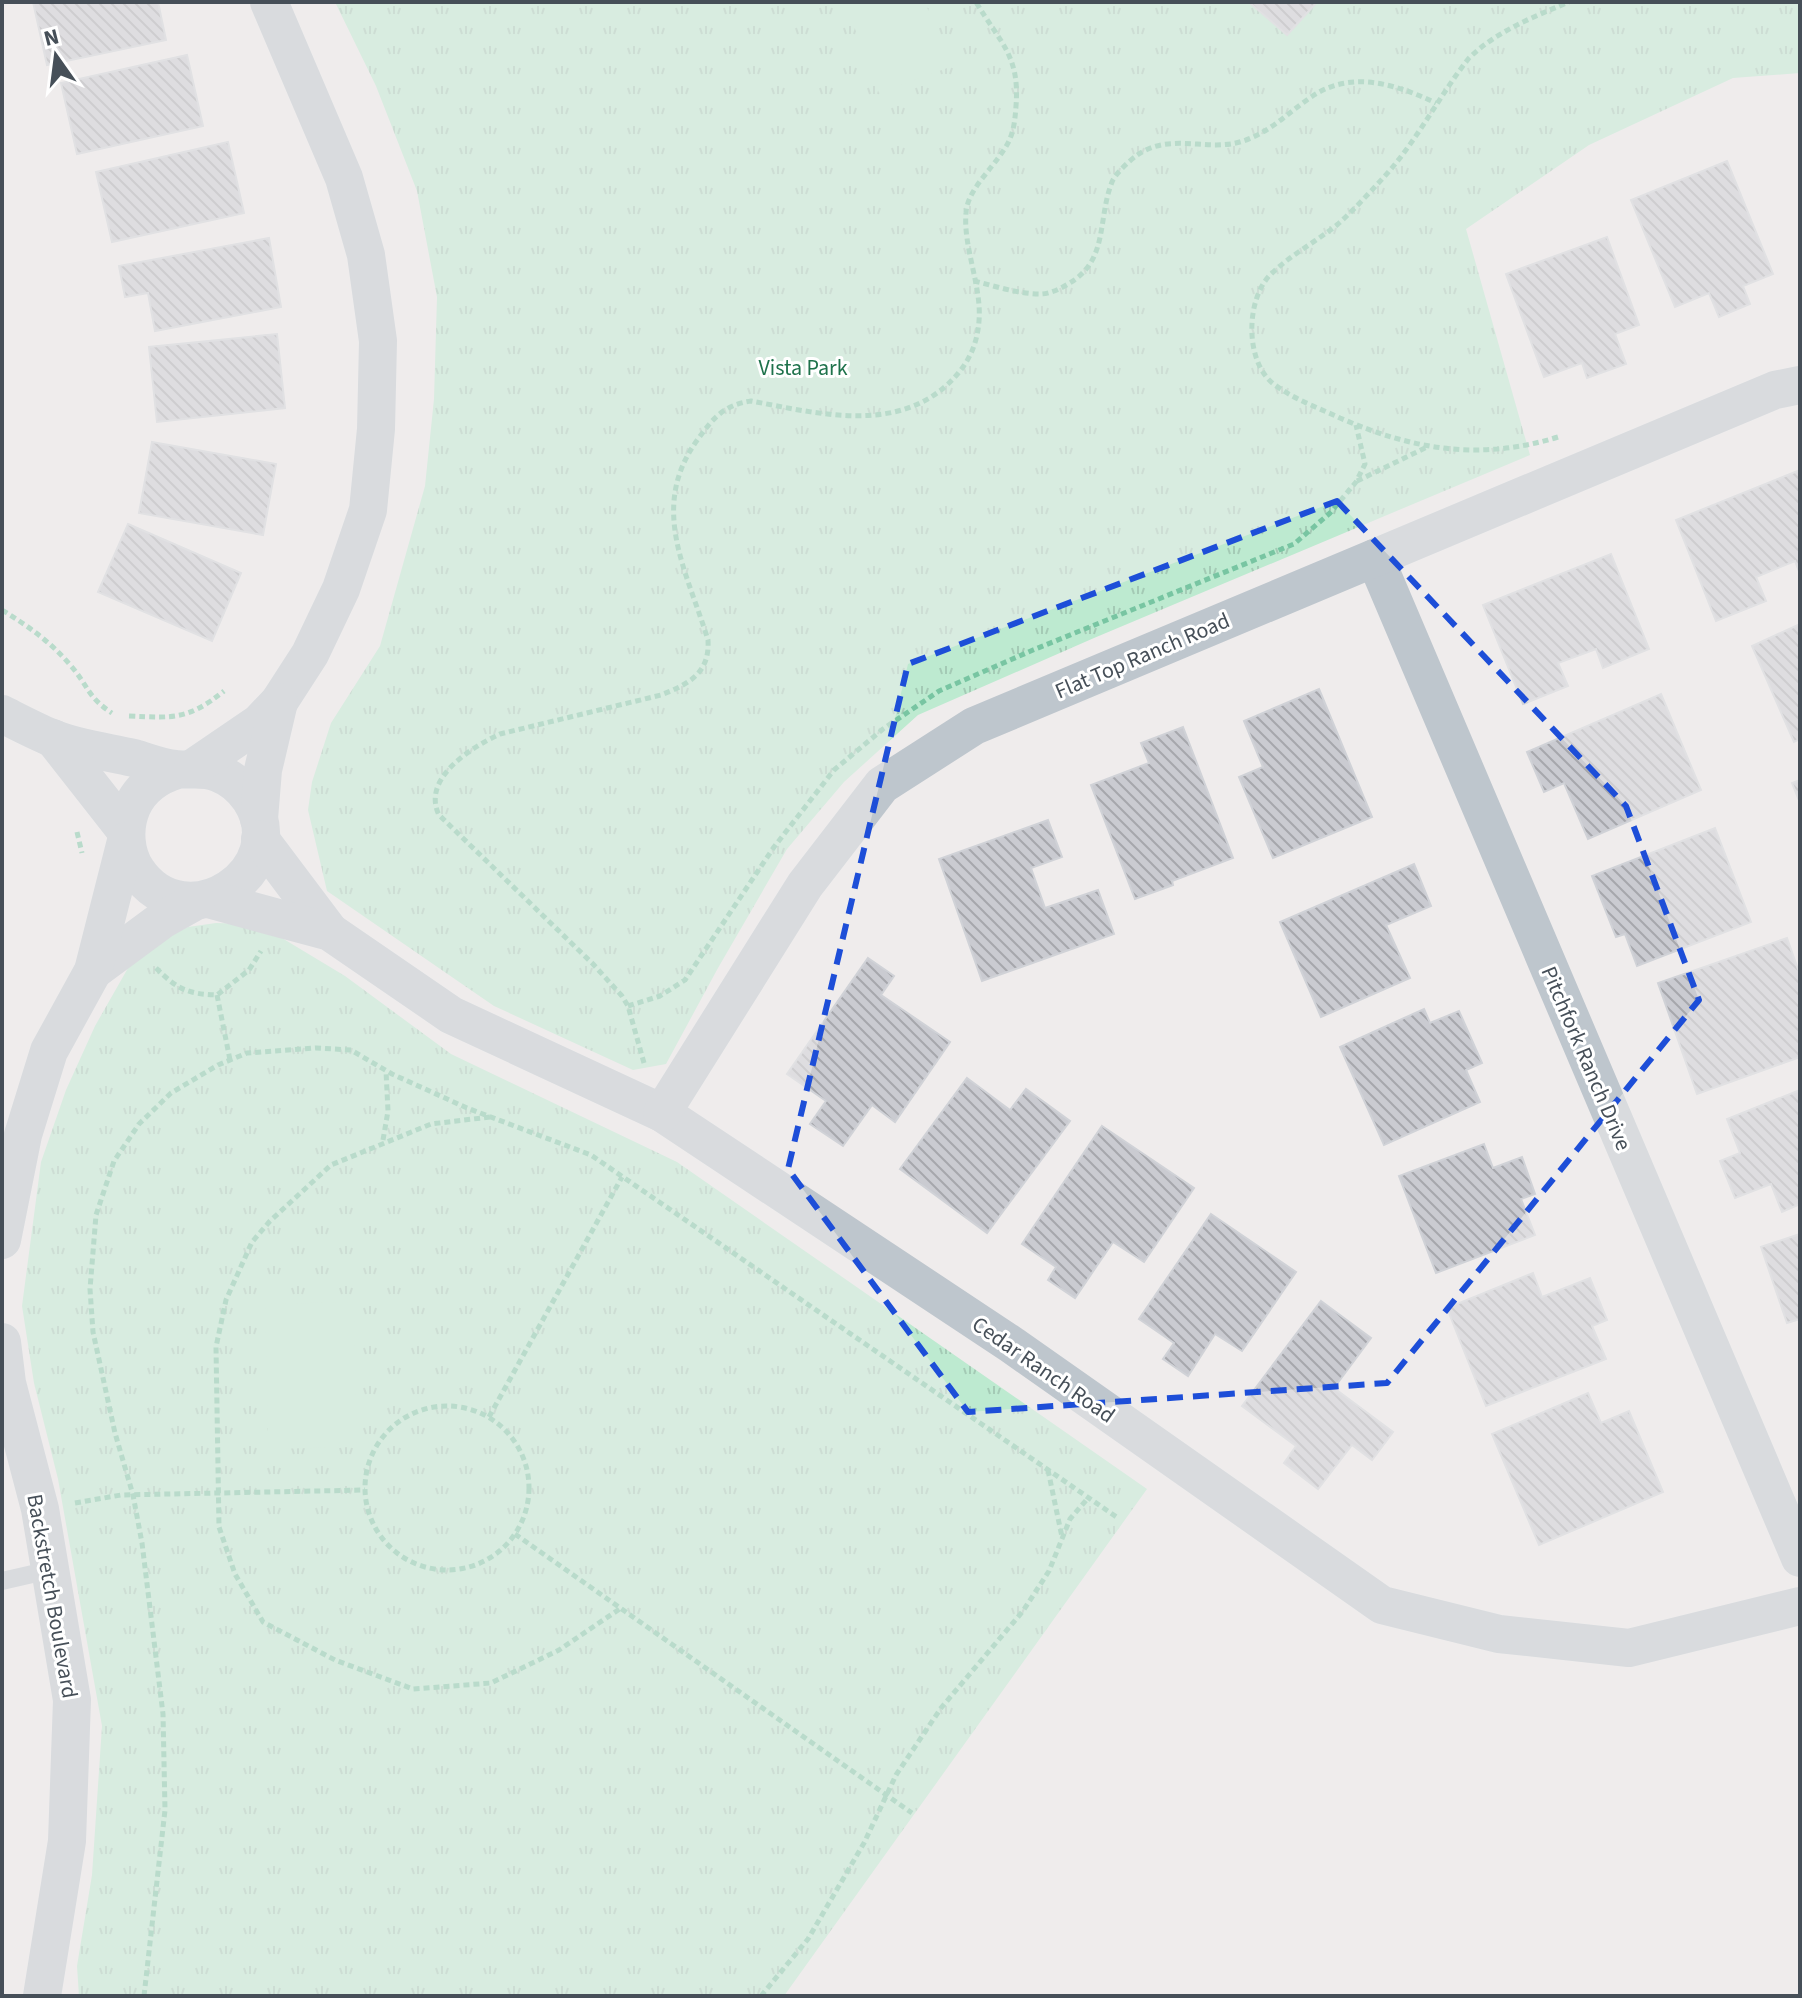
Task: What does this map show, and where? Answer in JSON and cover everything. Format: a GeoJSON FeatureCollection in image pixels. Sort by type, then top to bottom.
{"type":"FeatureCollection","features":[{"type":"Feature","properties":{"kind":"street"},"geometry":{"type":"LineString","coordinates":[[2,714],[53,738],[185,769],[259,723],[279,702],[310,654],[341,589],[368,510],[376,429],[378,341],[366,255],[344,178],[269,2]]}},
{"type":"Feature","properties":{"kind":"street","name":"Flat Top Ranch Road"},"geometry":{"type":"LineString","coordinates":[[662,1113],[805,885],[882,785],[974,726],[1787,388]]}},
{"type":"Feature","properties":{"kind":"street","name":"Pitchfork Ranch Drive"},"geometry":{"type":"LineString","coordinates":[[1375,558],[1800,1558]]}},
{"type":"Feature","properties":{"kind":"street"},"geometry":{"type":"LineString","coordinates":[[93,971],[162,920],[202,900],[221,895],[244,878],[252,866],[259,829],[263,770],[279,702]]}},
{"type":"Feature","properties":{"kind":"street"},"geometry":{"type":"LineString","coordinates":[[53,738],[126,836],[135,869],[144,880],[167,896],[202,900]]}},
{"type":"Feature","properties":{"kind":"street"},"geometry":{"type":"LineString","coordinates":[[2,1240],[23,1135],[49,1051],[93,971],[128,817],[141,792],[163,774],[185,769],[207,769],[234,782],[245,792],[259,829]]}},
{"type":"Feature","properties":{"kind":"street","name":"Cedar Ranch Road"},"geometry":{"type":"LineString","coordinates":[[259,829],[330,932]]}},
{"type":"Feature","properties":{"kind":"street","name":"Cedar Ranch Road"},"geometry":{"type":"LineString","coordinates":[[202,900],[330,932],[451,1015],[662,1113],[1012,1345],[1382,1605],[1499,1634],[1629,1648],[1800,1606]]}},
{"type":"Feature","properties":{"kind":"street","name":"Backstretch Boulevard"},"geometry":{"type":"LineString","coordinates":[[2,1342],[7,1383],[40,1509],[72,1700],[67,1841],[42,1996]]}},
{"type":"Feature","properties":{"kind":"lane"},"geometry":{"type":"LineString","coordinates":[[2,1581],[50,1570]]}},
{"type":"Feature","properties":{"kind":"path"},"geometry":{"type":"LineString","coordinates":[[649,1075],[628,1006],[622,996],[439,815],[435,809],[437,785],[448,770],[485,741],[500,734],[661,695],[695,678],[709,654],[708,640],[680,559],[673,530],[672,501],[692,447],[713,417],[737,403],[751,401],[861,416],[906,410],[939,393],[974,351],[980,318],[966,211],[973,191],[1010,145],[1018,80],[1011,58],[976,2]]}},
{"type":"Feature","properties":{"kind":"path"},"geometry":{"type":"LineString","coordinates":[[1569,2],[1530,18],[1485,43],[1469,58],[1387,174],[1339,223],[1267,277],[1252,309],[1255,354],[1273,384],[1303,401],[1378,434],[1451,450],[1532,445],[1572,433]]}},
{"type":"Feature","properties":{"kind":"path"},"geometry":{"type":"LineString","coordinates":[[974,281],[1042,295],[1082,277],[1096,255],[1113,180],[1136,156],[1152,147],[1180,141],[1213,144],[1242,142],[1276,125],[1314,95],[1346,83],[1375,81],[1403,87],[1436,103]]}},
{"type":"Feature","properties":{"kind":"path"},"geometry":{"type":"LineString","coordinates":[[1356,482],[1427,447]]}},
{"type":"Feature","properties":{"kind":"path"},"geometry":{"type":"LineString","coordinates":[[2,610],[40,633],[73,668],[95,702],[114,714],[165,718],[187,715],[204,707],[224,691]]}},
{"type":"Feature","properties":{"kind":"path"},"geometry":{"type":"LineString","coordinates":[[74,820],[83,860]]}},
{"type":"Feature","properties":{"kind":"path"},"geometry":{"type":"LineString","coordinates":[[150,961],[182,991],[217,995],[249,970],[264,947]]}},
{"type":"Feature","properties":{"kind":"path"},"geometry":{"type":"LineString","coordinates":[[217,995],[230,1060]]}},
{"type":"Feature","properties":{"kind":"path"},"geometry":{"type":"LineString","coordinates":[[144,1996],[165,1810],[163,1714],[142,1543],[93,1332],[90,1289],[96,1215],[114,1161],[139,1124],[171,1093],[230,1060],[247,1053],[316,1048],[351,1050],[385,1070],[491,1117],[591,1155],[1118,1518]]}},
{"type":"Feature","properties":{"kind":"path"},"geometry":{"type":"LineString","coordinates":[[383,1141],[388,1111],[385,1070]]}},
{"type":"Feature","properties":{"kind":"path"},"geometry":{"type":"LineString","coordinates":[[491,1117],[431,1124],[383,1141],[331,1165],[270,1221],[252,1242],[226,1300],[216,1347],[219,1527],[235,1574],[263,1622],[335,1660],[413,1689],[491,1683],[559,1650],[621,1608]]}},
{"type":"Feature","properties":{"kind":"path"},"geometry":{"type":"LineString","coordinates":[[489,1417],[622,1177]]}},
{"type":"Feature","properties":{"kind":"path"},"geometry":{"type":"LineString","coordinates":[[443,1406],[467,1408],[489,1417],[505,1429],[527,1464],[530,1485],[528,1506],[515,1534],[493,1556],[455,1570],[434,1569],[397,1553],[382,1539],[371,1522],[365,1490],[364,1479],[370,1456],[382,1436],[399,1420],[421,1410],[443,1406]]}},
{"type":"Feature","properties":{"kind":"path"},"geometry":{"type":"LineString","coordinates":[[1048,1470],[1062,1538]]}},
{"type":"Feature","properties":{"kind":"path"},"geometry":{"type":"LineString","coordinates":[[40,1509],[133,1495],[365,1490]]}},
{"type":"Feature","properties":{"kind":"path"},"geometry":{"type":"LineString","coordinates":[[761,1996],[808,1939],[864,1843],[896,1775],[941,1708],[1023,1611],[1049,1571],[1070,1519],[1088,1498]]}},
{"type":"Feature","properties":{"kind":"path"},"geometry":{"type":"LineString","coordinates":[[515,1534],[912,1813]]}},
{"type":"Feature","properties":{"kind":"highlighted area"},"geometry":{"type":"Polygon","coordinates":[[[1337,501],[1626,806],[1699,1000],[1387,1383],[968,1412],[788,1169],[908,664],[1337,501]]]}},
{"type":"Feature","properties":{"kind":"green space","name":"Vista Park"},"geometry":{"type":"Polygon","coordinates":[[[335,2],[1800,2],[1800,73],[1733,78],[1589,145],[1466,229],[1530,455],[918,715],[844,782],[787,849],[666,1064],[633,1070],[494,1006],[327,891],[308,810],[312,782],[331,723],[380,646],[425,486],[434,399],[437,297],[417,191],[376,86],[335,2]]]}},
{"type":"Feature","properties":{"kind":"green space"},"geometry":{"type":"Polygon","coordinates":[[[845,2],[925,2],[950,67],[879,93],[845,2]]]}},
{"type":"Feature","properties":{"kind":"green space"},"geometry":{"type":"Polygon","coordinates":[[[216,923],[252,924],[277,935],[345,976],[451,1054],[677,1162],[1147,1489],[784,1996],[79,1996],[77,1966],[92,1875],[102,1726],[58,1479],[34,1383],[22,1306],[41,1162],[66,1090],[95,1026],[128,968],[163,939],[188,927],[216,923]]]}},
{"type":"Feature","properties":{"kind":"green space"},"geometry":{"type":"Polygon","coordinates":[[[354,1302],[357,1447],[268,1449],[265,1304],[354,1302]]]}},
{"type":"Feature","properties":{"kind":"building"},"geometry":{"type":"Polygon","coordinates":[[[33,2],[158,2],[166,40],[47,65],[33,2]]]}},
{"type":"Feature","properties":{"kind":"building"},"geometry":{"type":"Polygon","coordinates":[[[1249,2],[1317,2],[1287,35],[1249,2]]]}},
{"type":"Feature","properties":{"kind":"building"},"geometry":{"type":"Polygon","coordinates":[[[187,55],[203,126],[77,154],[61,83],[187,55]]]}},
{"type":"Feature","properties":{"kind":"building"},"geometry":{"type":"Polygon","coordinates":[[[228,142],[244,213],[112,242],[96,172],[228,142]]]}},
{"type":"Feature","properties":{"kind":"building"},"geometry":{"type":"Polygon","coordinates":[[[1727,161],[1773,274],[1743,286],[1750,304],[1719,317],[1709,293],[1675,307],[1631,200],[1727,161]]]}},
{"type":"Feature","properties":{"kind":"building"},"geometry":{"type":"Polygon","coordinates":[[[1607,237],[1639,325],[1615,334],[1626,364],[1587,378],[1582,363],[1544,377],[1506,274],[1607,237]]]}},
{"type":"Feature","properties":{"kind":"building"},"geometry":{"type":"Polygon","coordinates":[[[269,238],[281,307],[155,331],[148,293],[125,297],[119,266],[269,238]]]}},
{"type":"Feature","properties":{"kind":"building"},"geometry":{"type":"Polygon","coordinates":[[[277,334],[285,408],[157,422],[149,347],[277,334]]]}},
{"type":"Feature","properties":{"kind":"building"},"geometry":{"type":"Polygon","coordinates":[[[152,442],[276,464],[263,535],[139,513],[152,442]]]}},
{"type":"Feature","properties":{"kind":"building"},"geometry":{"type":"Polygon","coordinates":[[[1800,470],[1800,574],[1795,561],[1756,577],[1766,601],[1716,621],[1676,520],[1800,470]]]}},
{"type":"Feature","properties":{"kind":"building"},"geometry":{"type":"Polygon","coordinates":[[[128,524],[241,573],[212,641],[98,592],[128,524]]]}},
{"type":"Feature","properties":{"kind":"building"},"geometry":{"type":"Polygon","coordinates":[[[1611,554],[1649,649],[1603,668],[1596,649],[1558,663],[1568,686],[1523,704],[1483,605],[1611,554]]]}},
{"type":"Feature","properties":{"kind":"building"},"geometry":{"type":"Polygon","coordinates":[[[1800,624],[1800,739],[1794,742],[1752,646],[1800,624]]]}},
{"type":"Feature","properties":{"kind":"building"},"geometry":{"type":"Polygon","coordinates":[[[1319,689],[1372,817],[1273,858],[1239,777],[1263,767],[1244,721],[1319,689]]]}},
{"type":"Feature","properties":{"kind":"building"},"geometry":{"type":"Polygon","coordinates":[[[1661,694],[1701,790],[1588,839],[1564,783],[1544,792],[1527,752],[1661,694]]]}},
{"type":"Feature","properties":{"kind":"building"},"geometry":{"type":"Polygon","coordinates":[[[1183,727],[1233,858],[1135,899],[1091,785],[1149,763],[1141,743],[1183,727]]]}},
{"type":"Feature","properties":{"kind":"building"},"geometry":{"type":"Polygon","coordinates":[[[1800,780],[1800,803],[1792,783],[1800,780]]]}},
{"type":"Feature","properties":{"kind":"building"},"geometry":{"type":"Polygon","coordinates":[[[1048,820],[1062,857],[1031,868],[1045,908],[1098,890],[1114,934],[982,981],[939,859],[1048,820]]]}},
{"type":"Feature","properties":{"kind":"building"},"geometry":{"type":"Polygon","coordinates":[[[1715,828],[1751,922],[1637,966],[1625,934],[1616,937],[1592,876],[1715,828]]]}},
{"type":"Feature","properties":{"kind":"building"},"geometry":{"type":"Polygon","coordinates":[[[1414,864],[1431,906],[1386,925],[1410,978],[1321,1017],[1280,922],[1414,864]]]}},
{"type":"Feature","properties":{"kind":"building"},"geometry":{"type":"Polygon","coordinates":[[[1787,938],[1800,975],[1800,1057],[1697,1094],[1658,983],[1787,938]]]}},
{"type":"Feature","properties":{"kind":"building"},"geometry":{"type":"Polygon","coordinates":[[[868,958],[894,976],[881,995],[950,1042],[895,1122],[872,1105],[843,1146],[810,1124],[826,1101],[787,1074],[868,958]]]}},
{"type":"Feature","properties":{"kind":"building"},"geometry":{"type":"Polygon","coordinates":[[[1424,1009],[1430,1023],[1459,1011],[1482,1063],[1466,1070],[1480,1102],[1384,1145],[1340,1047],[1424,1009]]]}},
{"type":"Feature","properties":{"kind":"building"},"geometry":{"type":"Polygon","coordinates":[[[967,1078],[1010,1110],[1026,1089],[1070,1121],[987,1233],[900,1169],[967,1078]]]}},
{"type":"Feature","properties":{"kind":"building"},"geometry":{"type":"Polygon","coordinates":[[[1800,1090],[1800,1204],[1782,1212],[1771,1184],[1735,1198],[1720,1161],[1740,1153],[1727,1119],[1800,1090]]]}},
{"type":"Feature","properties":{"kind":"building"},"geometry":{"type":"Polygon","coordinates":[[[1102,1126],[1194,1188],[1144,1262],[1113,1242],[1075,1298],[1048,1280],[1056,1267],[1022,1244],[1102,1126]]]}},
{"type":"Feature","properties":{"kind":"building"},"geometry":{"type":"Polygon","coordinates":[[[1484,1144],[1493,1168],[1522,1157],[1535,1194],[1521,1199],[1535,1235],[1436,1273],[1399,1176],[1484,1144]]]}},
{"type":"Feature","properties":{"kind":"building"},"geometry":{"type":"Polygon","coordinates":[[[1211,1214],[1296,1272],[1242,1351],[1215,1334],[1188,1376],[1163,1359],[1174,1343],[1139,1319],[1211,1214]]]}},
{"type":"Feature","properties":{"kind":"building"},"geometry":{"type":"Polygon","coordinates":[[[1800,1234],[1800,1319],[1787,1323],[1761,1247],[1800,1234]]]}},
{"type":"Feature","properties":{"kind":"building"},"geometry":{"type":"Polygon","coordinates":[[[1533,1273],[1542,1297],[1590,1278],[1607,1320],[1592,1326],[1606,1359],[1486,1406],[1447,1308],[1533,1273]]]}},
{"type":"Feature","properties":{"kind":"building"},"geometry":{"type":"Polygon","coordinates":[[[1321,1301],[1371,1338],[1334,1388],[1393,1432],[1372,1460],[1352,1445],[1318,1489],[1284,1463],[1296,1446],[1242,1406],[1321,1301]]]}},
{"type":"Feature","properties":{"kind":"building"},"geometry":{"type":"Polygon","coordinates":[[[1588,1393],[1601,1423],[1629,1411],[1663,1492],[1539,1545],[1492,1434],[1588,1393]]]}}]}
